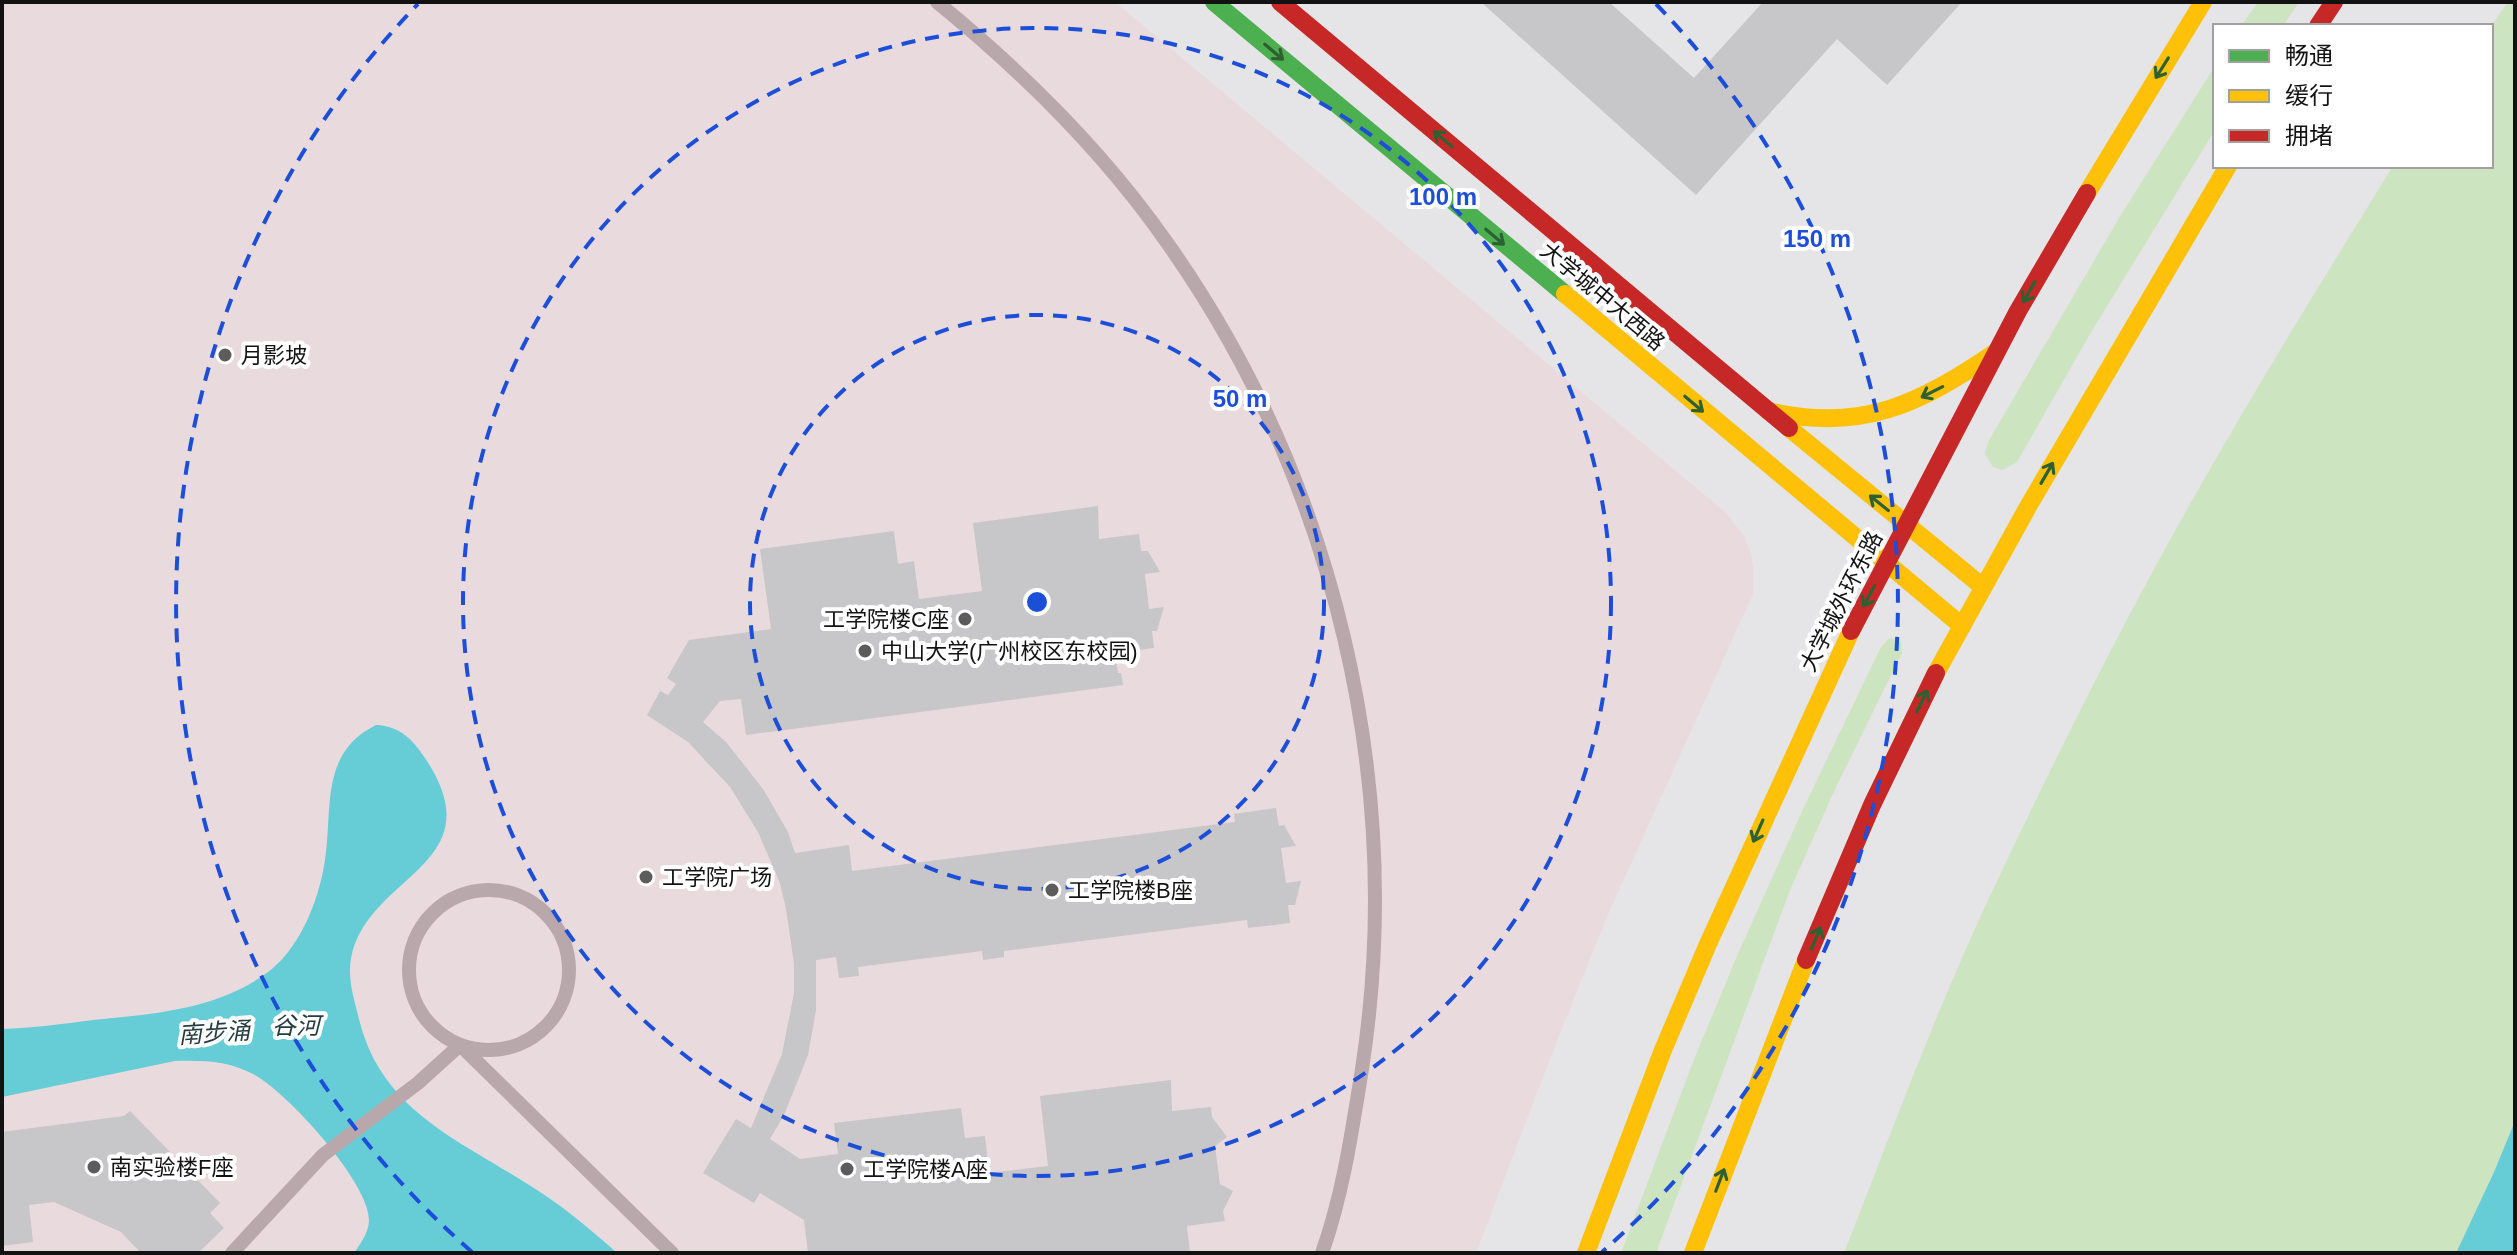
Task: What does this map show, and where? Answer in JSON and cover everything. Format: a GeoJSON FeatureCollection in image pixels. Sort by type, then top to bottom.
{"type":"FeatureCollection","features":[{"type":"Feature","properties":{"kind":"main road","name":"大学城中大西路"},"geometry":{"type":"LineString","coordinates":[[1214,2],[1962,626]]}},
{"type":"Feature","properties":{"kind":"main road","name":"大学城中大西路"},"geometry":{"type":"LineString","coordinates":[[1280,2],[1983,587]]}},
{"type":"Feature","properties":{"kind":"main road","name":"大学城外环东路"},"geometry":{"type":"LineString","coordinates":[[1586,1253],[1663,1050],[1723,908],[1846,640],[1998,350],[2075,211],[2203,2]]}},
{"type":"Feature","properties":{"kind":"main road"},"geometry":{"type":"LineString","coordinates":[[2319,24],[2334,2]]}},
{"type":"Feature","properties":{"kind":"main road"},"geometry":{"type":"LineString","coordinates":[[1693,1253],[1762,1070],[1873,804],[1936,671],[2039,487],[2227,168]]}},
{"type":"Feature","properties":{"kind":"main road"},"geometry":{"type":"LineString","coordinates":[[1768,411],[1793,420],[1840,421],[1867,417],[1918,399],[1998,350]]}},
{"type":"Feature","properties":{"kind":"lane"},"geometry":{"type":"LineString","coordinates":[[937,2],[1030,82],[1074,128],[1167,242],[1217,321],[1267,417],[1299,491],[1328,576],[1346,642],[1360,715],[1374,853],[1376,931],[1370,1013],[1357,1101],[1345,1167],[1322,1253]]}},
{"type":"Feature","properties":{"kind":"lane"},"geometry":{"type":"LineString","coordinates":[[460,1045],[481,1050],[501,1050],[522,1044],[540,1033],[555,1018],[565,999],[570,979],[564,938],[553,920],[538,905],[519,895],[498,890],[478,890],[457,896],[439,907],[424,923],[414,941],[409,961],[409,982],[415,1002],[426,1020],[441,1035],[460,1045],[672,1253]]}},
{"type":"Feature","properties":{"kind":"lane"},"geometry":{"type":"LineString","coordinates":[[232,1253],[323,1155],[418,1083],[460,1045]]}},
{"type":"Feature","properties":{"kind":"shaded area","name":"中山大学(广州校区东校园)"},"geometry":{"type":"Polygon","coordinates":[[[2,2],[1115,2],[1725,512],[1744,536],[1749,548],[1753,565],[1753,594],[1606,919],[1476,1253],[2,1253],[2,2]]]}},
{"type":"Feature","properties":{"kind":"green space"},"geometry":{"type":"Polygon","coordinates":[[[2258,2],[2299,2],[2284,24],[2242,24],[2258,2]]]}},
{"type":"Feature","properties":{"kind":"green space"},"geometry":{"type":"Polygon","coordinates":[[[2508,2],[2515,2],[2515,1121],[2456,1253],[1844,1253],[1937,1018],[2020,833],[2136,603],[2261,382],[2392,168],[2493,168],[2492,24],[2508,2]]]}},
{"type":"Feature","properties":{"kind":"green space"},"geometry":{"type":"Polygon","coordinates":[[[2213,69],[2213,133],[2090,334],[2017,462],[2003,470],[1993,467],[1985,454],[1988,442],[2122,213],[2213,69]]]}},
{"type":"Feature","properties":{"kind":"green space"},"geometry":{"type":"Polygon","coordinates":[[[1890,638],[1901,642],[1902,653],[1836,787],[1790,890],[1656,1253],[1621,1253],[1693,1062],[1737,956],[1804,807],[1881,647],[1890,638]]]}},
{"type":"Feature","properties":{"kind":"water","name":"谷河"},"geometry":{"type":"Polygon","coordinates":[[[376,725],[400,732],[412,741],[427,761],[444,798],[445,827],[435,851],[373,914],[357,939],[350,971],[351,983],[370,1050],[384,1076],[424,1118],[550,1199],[617,1253],[354,1253],[366,1233],[369,1220],[356,1184],[341,1162],[285,1099],[253,1074],[225,1064],[175,1061],[2,1097],[2,1029],[48,1026],[188,1007],[232,993],[273,968],[300,934],[317,893],[324,866],[329,806],[336,769],[344,752],[357,737],[376,725]]]}},
{"type":"Feature","properties":{"kind":"water"},"geometry":{"type":"Polygon","coordinates":[[[2515,1121],[2515,1253],[2456,1253],[2494,1172],[2515,1121]]]}},
{"type":"Feature","properties":{"kind":"building"},"geometry":{"type":"Polygon","coordinates":[[[1481,2],[1609,2],[1694,78],[1763,2],[1962,2],[1887,85],[1837,39],[1696,195],[1481,2]]]}},
{"type":"Feature","properties":{"kind":"building"},"geometry":{"type":"Polygon","coordinates":[[[1098,506],[1099,539],[1139,534],[1141,551],[1148,551],[1160,572],[1145,574],[1149,609],[1164,607],[1157,631],[1152,631],[1154,648],[1115,653],[1123,685],[746,735],[741,699],[720,701],[703,722],[726,742],[763,789],[788,832],[795,853],[849,845],[852,871],[1235,822],[1234,814],[1276,808],[1279,826],[1284,825],[1296,846],[1281,848],[1286,883],[1301,881],[1295,905],[1288,905],[1290,923],[1248,928],[1247,920],[1004,951],[1004,957],[983,960],[982,951],[858,967],[859,976],[839,978],[836,957],[816,960],[816,1010],[808,1055],[784,1115],[770,1139],[800,1159],[838,1154],[834,1123],[961,1108],[965,1138],[985,1136],[989,1173],[1048,1166],[1040,1096],[1171,1080],[1172,1111],[1211,1107],[1212,1117],[1227,1137],[1215,1146],[1220,1184],[1233,1191],[1223,1211],[1225,1221],[1187,1226],[1190,1253],[808,1253],[804,1220],[760,1193],[754,1203],[703,1173],[736,1119],[751,1128],[782,1054],[794,993],[794,964],[780,883],[758,832],[730,787],[688,742],[647,715],[660,691],[668,695],[676,684],[667,678],[689,640],[771,629],[760,549],[894,531],[898,564],[914,561],[919,599],[982,591],[973,523],[1098,506]]]}},
{"type":"Feature","properties":{"kind":"building","name":"南实验楼F座"},"geometry":{"type":"Polygon","coordinates":[[[130,1111],[220,1203],[210,1213],[224,1228],[198,1253],[141,1253],[121,1232],[54,1202],[29,1205],[33,1242],[2,1246],[2,1132],[124,1116],[130,1111]]]}},
{"type":"Feature","properties":{"kind":"traffic: fast"},"geometry":{"type":"LineString","coordinates":[[1214,2],[1565,294]]}},
{"type":"Feature","properties":{"kind":"traffic: slow"},"geometry":{"type":"LineString","coordinates":[[2087,193],[2203,2]]}},
{"type":"Feature","properties":{"kind":"traffic: slow"},"geometry":{"type":"LineString","coordinates":[[1936,673],[2029,505],[2227,168]]}},
{"type":"Feature","properties":{"kind":"traffic: slow"},"geometry":{"type":"LineString","coordinates":[[1565,294],[1962,626]]}},
{"type":"Feature","properties":{"kind":"traffic: slow"},"geometry":{"type":"LineString","coordinates":[[1768,411],[1802,417],[1861,416],[1915,399],[1996,352]]}},
{"type":"Feature","properties":{"kind":"traffic: slow"},"geometry":{"type":"LineString","coordinates":[[1789,428],[1983,587]]}},
{"type":"Feature","properties":{"kind":"traffic: slow"},"geometry":{"type":"LineString","coordinates":[[1586,1253],[1663,1050],[1708,944],[1851,631]]}},
{"type":"Feature","properties":{"kind":"traffic: slow"},"geometry":{"type":"LineString","coordinates":[[1693,1253],[1806,960]]}},
{"type":"Feature","properties":{"kind":"traffic: jam"},"geometry":{"type":"LineString","coordinates":[[1280,2],[1789,428]]}},
{"type":"Feature","properties":{"kind":"traffic: jam"},"geometry":{"type":"LineString","coordinates":[[2319,24],[2334,2]]}},
{"type":"Feature","properties":{"kind":"traffic: jam"},"geometry":{"type":"LineString","coordinates":[[1851,631],[2018,311],[2087,193]]}},
{"type":"Feature","properties":{"kind":"traffic: jam"},"geometry":{"type":"LineString","coordinates":[[1806,960],[1872,805],[1936,673]]}},
{"type":"Feature","properties":{"kind":"place","name":"月影坡"},"geometry":{"type":"Point","coordinates":[225,355]}},
{"type":"Feature","properties":{"kind":"place","name":"工学院楼C座"},"geometry":{"type":"Point","coordinates":[965,619]}},
{"type":"Feature","properties":{"kind":"place","name":"中山大学(广州校区东校园)"},"geometry":{"type":"Point","coordinates":[865,651]}},
{"type":"Feature","properties":{"kind":"place","name":"工学院广场"},"geometry":{"type":"Point","coordinates":[646,877]}},
{"type":"Feature","properties":{"kind":"place","name":"工学院楼B座"},"geometry":{"type":"Point","coordinates":[1052,890]}},
{"type":"Feature","properties":{"kind":"place","name":"南实验楼F座"},"geometry":{"type":"Point","coordinates":[94,1167]}},
{"type":"Feature","properties":{"kind":"place","name":"工学院楼A座"},"geometry":{"type":"Point","coordinates":[847,1169]}},
{"type":"Feature","properties":{"kind":"water label","name":"南步涌"},"geometry":{"type":"Point","coordinates":[214,1033]}}]}
